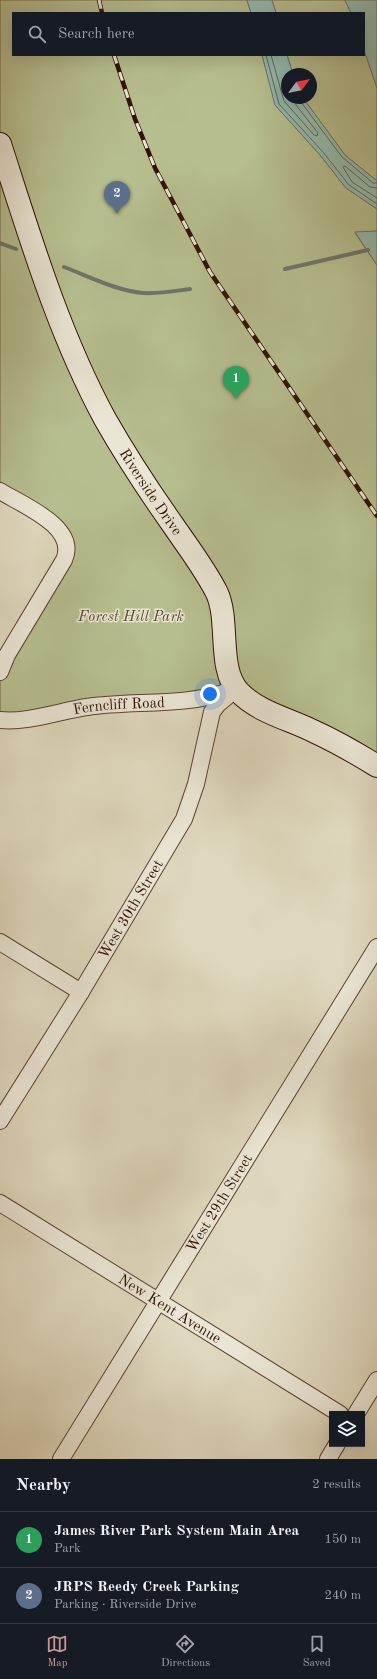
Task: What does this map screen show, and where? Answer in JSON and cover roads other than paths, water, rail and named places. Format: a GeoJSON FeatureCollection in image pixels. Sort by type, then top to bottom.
{"type":"FeatureCollection","features":[{"type":"Feature","properties":{"kind":"street","name":"Riverside Drive"},"geometry":{"type":"LineString","coordinates":[[0,144],[53,304],[86,380],[125,454],[194,556],[219,598],[225,623],[227,663],[236,689]]}},
{"type":"Feature","properties":{"kind":"street"},"geometry":{"type":"LineString","coordinates":[[0,491],[56,526],[65,537],[68,550],[64,560],[7,655],[0,672]]}},
{"type":"Feature","properties":{"kind":"street","name":"Ferncliff Road"},"geometry":{"type":"LineString","coordinates":[[0,720],[18,720],[87,707],[121,703],[201,699],[236,689]]}},
{"type":"Feature","properties":{"kind":"street"},"geometry":{"type":"LineString","coordinates":[[236,689],[246,699],[261,708],[327,737],[377,766]]}},
{"type":"Feature","properties":{"kind":"street","name":"West 30th Street"},"geometry":{"type":"LineString","coordinates":[[0,1121],[184,819],[196,784],[212,712],[218,704],[236,689]]}},
{"type":"Feature","properties":{"kind":"street"},"geometry":{"type":"LineString","coordinates":[[0,942],[80,992]]}},
{"type":"Feature","properties":{"kind":"street","name":"West 29th Street"},"geometry":{"type":"LineString","coordinates":[[61,1459],[377,947]]}},
{"type":"Feature","properties":{"kind":"street","name":"New Kent Avenue"},"geometry":{"type":"LineString","coordinates":[[0,1203],[159,1300],[335,1411]]}},
{"type":"Feature","properties":{"kind":"street"},"geometry":{"type":"LineString","coordinates":[[358,1411],[377,1380]]}},
{"type":"Feature","properties":{"kind":"street"},"geometry":{"type":"LineString","coordinates":[[328,1459],[335,1447]]}},
{"type":"Feature","properties":{"kind":"water"},"geometry":{"type":"Polygon","coordinates":[[[247,0],[272,0],[276,12],[251,12],[247,0]]]}},
{"type":"Feature","properties":{"kind":"water"},"geometry":{"type":"Polygon","coordinates":[[[345,0],[377,0],[377,88],[365,53],[365,12],[351,12],[345,0]]]}},
{"type":"Feature","properties":{"kind":"water"},"geometry":{"type":"Polygon","coordinates":[[[262,56],[287,56],[291,68],[281,68],[281,104],[307,104],[345,155],[377,181],[377,209],[346,188],[320,155],[275,105],[262,56]]]}},
{"type":"Feature","properties":{"kind":"water"},"geometry":{"type":"Polygon","coordinates":[[[377,231],[377,265],[355,232],[377,231]]]}},
{"type":"Feature","properties":{"kind":"waterway"},"geometry":{"type":"LineString","coordinates":[[0,243],[16,249]]}},
{"type":"Feature","properties":{"kind":"waterway"},"geometry":{"type":"LineString","coordinates":[[285,269],[368,250]]}},
{"type":"Feature","properties":{"kind":"waterway"},"geometry":{"type":"LineString","coordinates":[[64,267],[103,283],[133,292],[155,293],[190,289]]}},
{"type":"Feature","properties":{"kind":"railway"},"geometry":{"type":"LineString","coordinates":[[99,0],[102,12]]}},
{"type":"Feature","properties":{"kind":"railway"},"geometry":{"type":"LineString","coordinates":[[114,56],[135,119],[155,168],[210,272],[377,516]]}},
{"type":"Feature","properties":{"kind":"place","name":"JRPS Reedy Creek Parking"},"geometry":{"type":"Point","coordinates":[117,214]}},
{"type":"Feature","properties":{"kind":"place","name":"James River Park System Main Area"},"geometry":{"type":"Point","coordinates":[236,399]}},
{"type":"Feature","properties":{"kind":"park label","name":"Forest Hill Park"},"geometry":{"type":"Point","coordinates":[131,616]}}]}
